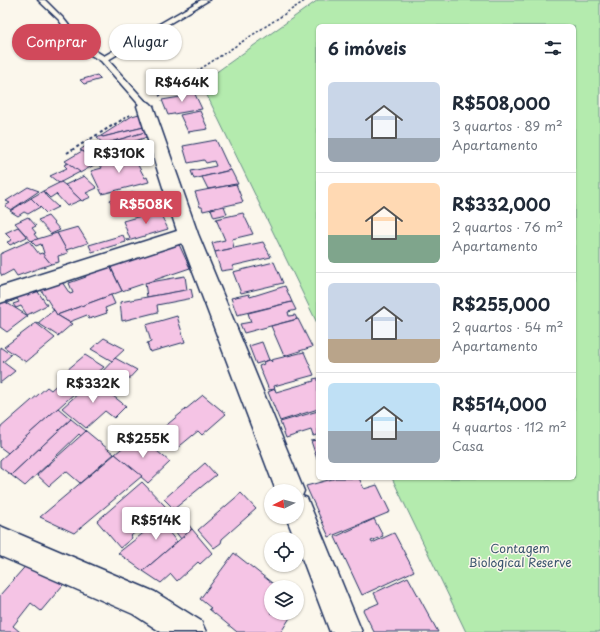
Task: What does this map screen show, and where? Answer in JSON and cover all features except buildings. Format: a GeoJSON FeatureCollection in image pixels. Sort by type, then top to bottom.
{"type":"FeatureCollection","features":[{"type":"Feature","properties":{"kind":"street"},"geometry":{"type":"LineString","coordinates":[[145,106],[188,234],[287,484]]}},
{"type":"Feature","properties":{"kind":"street"},"geometry":{"type":"LineString","coordinates":[[0,295],[188,234]]}},
{"type":"Feature","properties":{"kind":"street"},"geometry":{"type":"LineString","coordinates":[[303,524],[346,632]]}},
{"type":"Feature","properties":{"kind":"street"},"geometry":{"type":"LineString","coordinates":[[0,541],[144,603],[190,632]]}},
{"type":"Feature","properties":{"kind":"lane"},"geometry":{"type":"LineString","coordinates":[[41,0],[61,19],[80,45],[104,59],[145,106]]}},
{"type":"Feature","properties":{"kind":"lane"},"geometry":{"type":"LineString","coordinates":[[104,59],[206,0]]}},
{"type":"Feature","properties":{"kind":"path"},"geometry":{"type":"LineString","coordinates":[[67,153],[145,106],[306,0]]}},
{"type":"Feature","properties":{"kind":"green space","name":"Contagem Biological Reserve"},"geometry":{"type":"Polygon","coordinates":[[[318,0],[600,0],[600,632],[466,632],[393,480],[576,480],[576,24],[316,24],[316,321],[201,83],[318,0]]]}}]}
